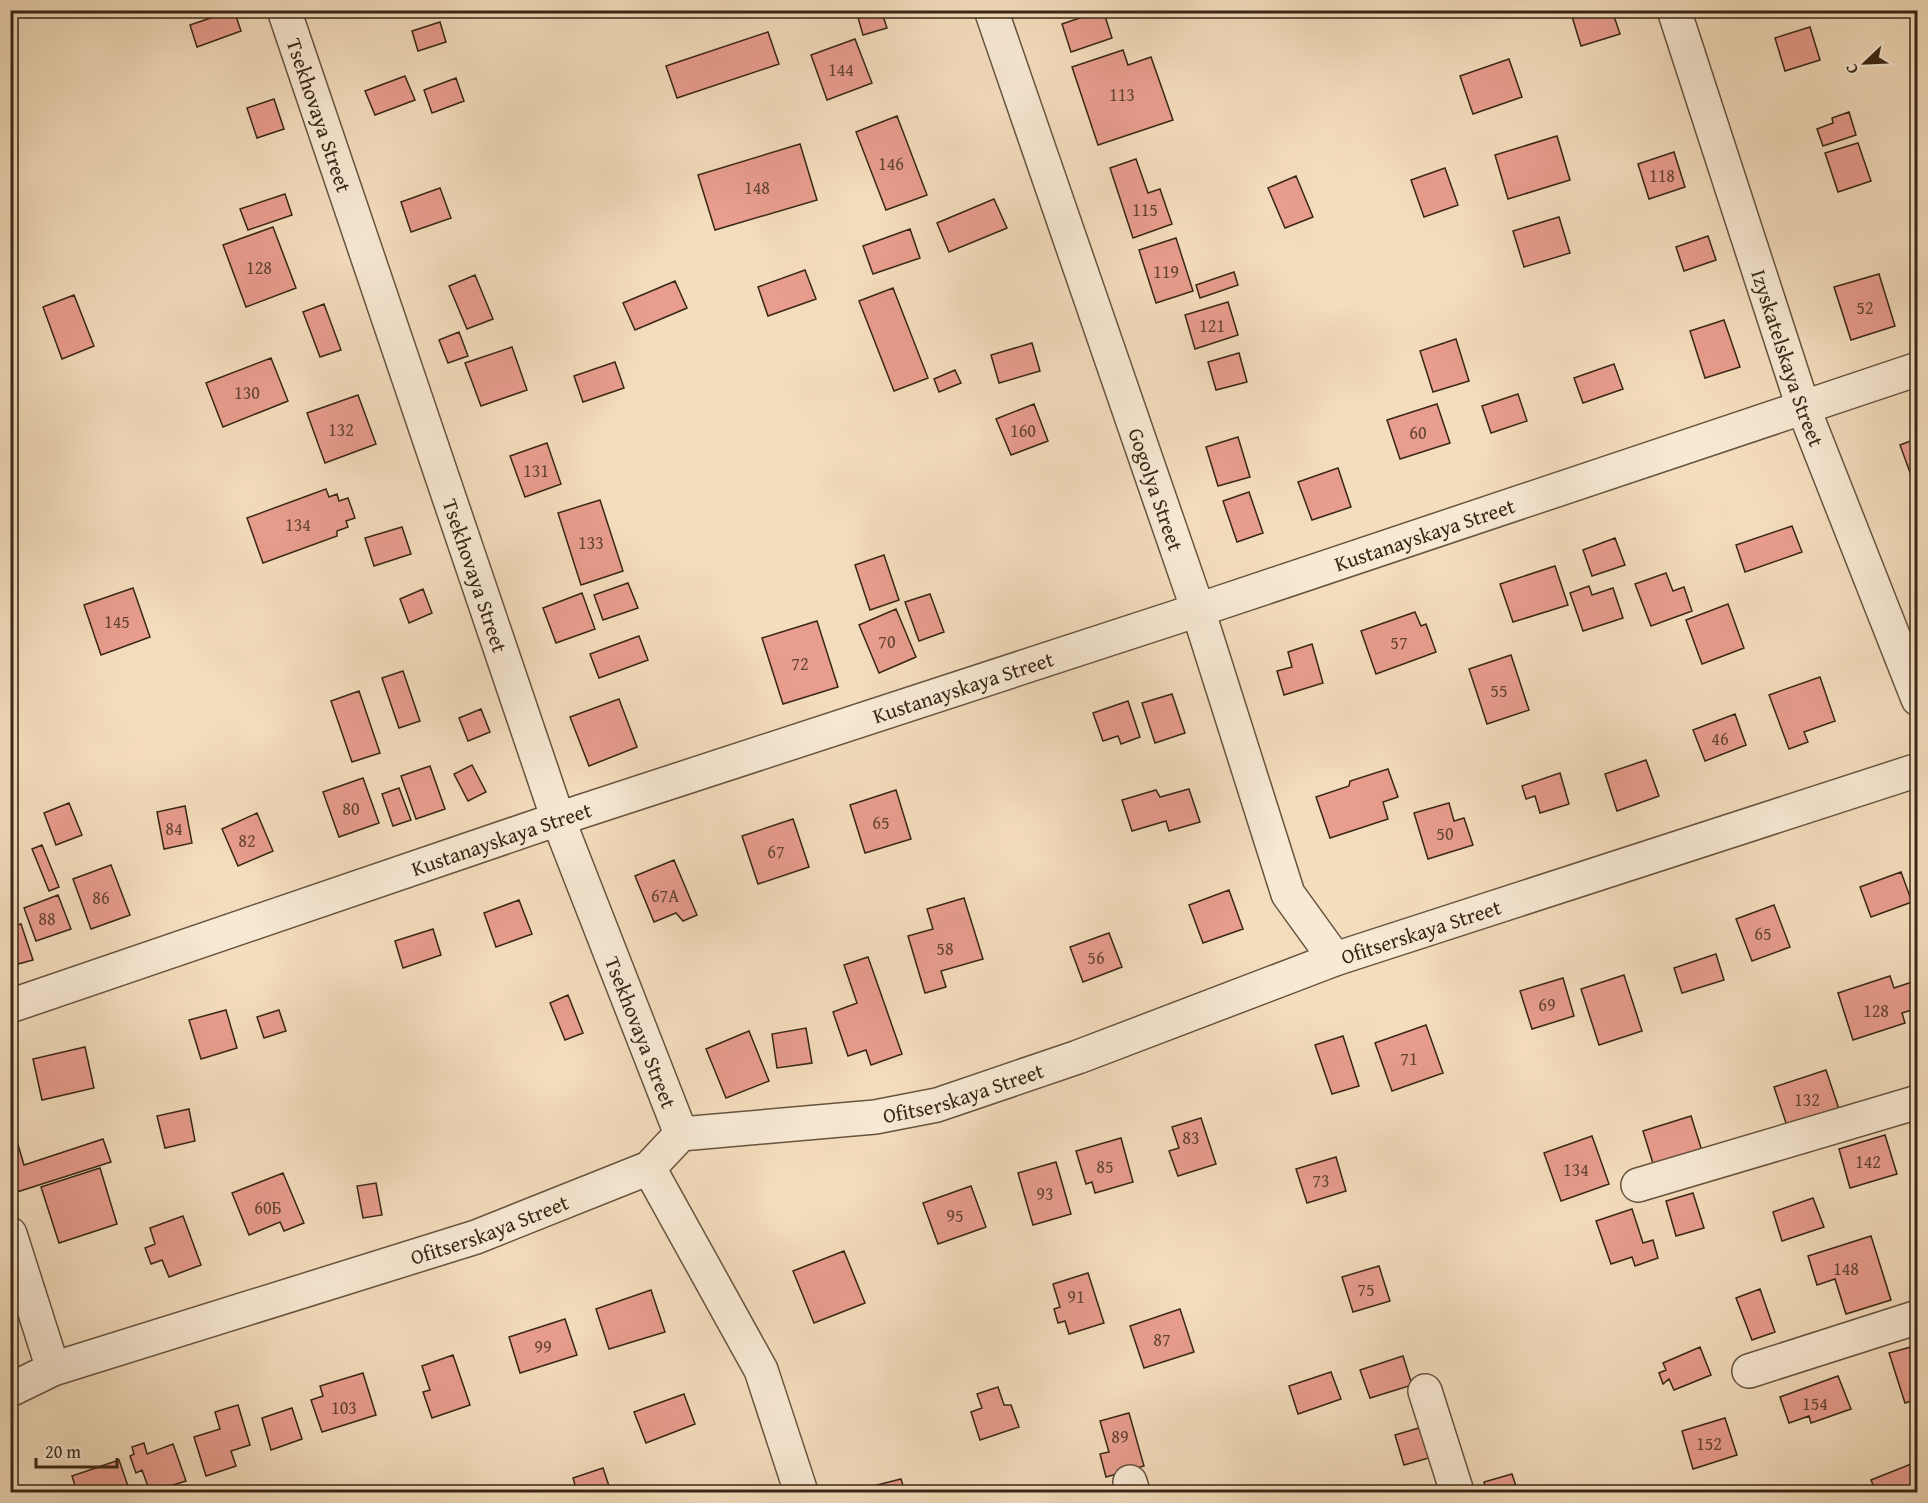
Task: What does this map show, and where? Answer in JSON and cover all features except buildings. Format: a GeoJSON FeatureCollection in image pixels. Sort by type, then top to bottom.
{"type":"FeatureCollection","features":[{"type":"Feature","properties":{"kind":"street","name":"Tsekhovaya Street"},"geometry":{"type":"LineString","coordinates":[[284,10],[558,819],[681,1134]]}},
{"type":"Feature","properties":{"kind":"street","name":"Gogolya Street"},"geometry":{"type":"LineString","coordinates":[[991,10],[1198,610],[1288,894],[1335,959]]}},
{"type":"Feature","properties":{"kind":"street","name":"Izyskatelskaya Street"},"geometry":{"type":"LineString","coordinates":[[1674,10],[1803,407],[1917,699]]}},
{"type":"Feature","properties":{"kind":"street","name":"Kustanayskaya Street"},"geometry":{"type":"LineString","coordinates":[[10,1006],[558,819],[1198,610],[1917,369]]}},
{"type":"Feature","properties":{"kind":"street","name":"Ofitserskaya Street"},"geometry":{"type":"LineString","coordinates":[[10,1390],[53,1369],[476,1237],[649,1168],[681,1134],[875,1117],[937,1105],[1078,1057],[1335,959],[1917,770]]}},
{"type":"Feature","properties":{"kind":"street"},"geometry":{"type":"LineString","coordinates":[[1638,1185],[1917,1102]]}},
{"type":"Feature","properties":{"kind":"street"},"geometry":{"type":"LineString","coordinates":[[649,1168],[761,1370],[801,1492]]}},
{"type":"Feature","properties":{"kind":"street"},"geometry":{"type":"LineString","coordinates":[[10,1234],[53,1369]]}},
{"type":"Feature","properties":{"kind":"street"},"geometry":{"type":"LineString","coordinates":[[1749,1371],[1917,1317]]}},
{"type":"Feature","properties":{"kind":"street"},"geometry":{"type":"LineString","coordinates":[[1425,1391],[1457,1492]]}}]}
